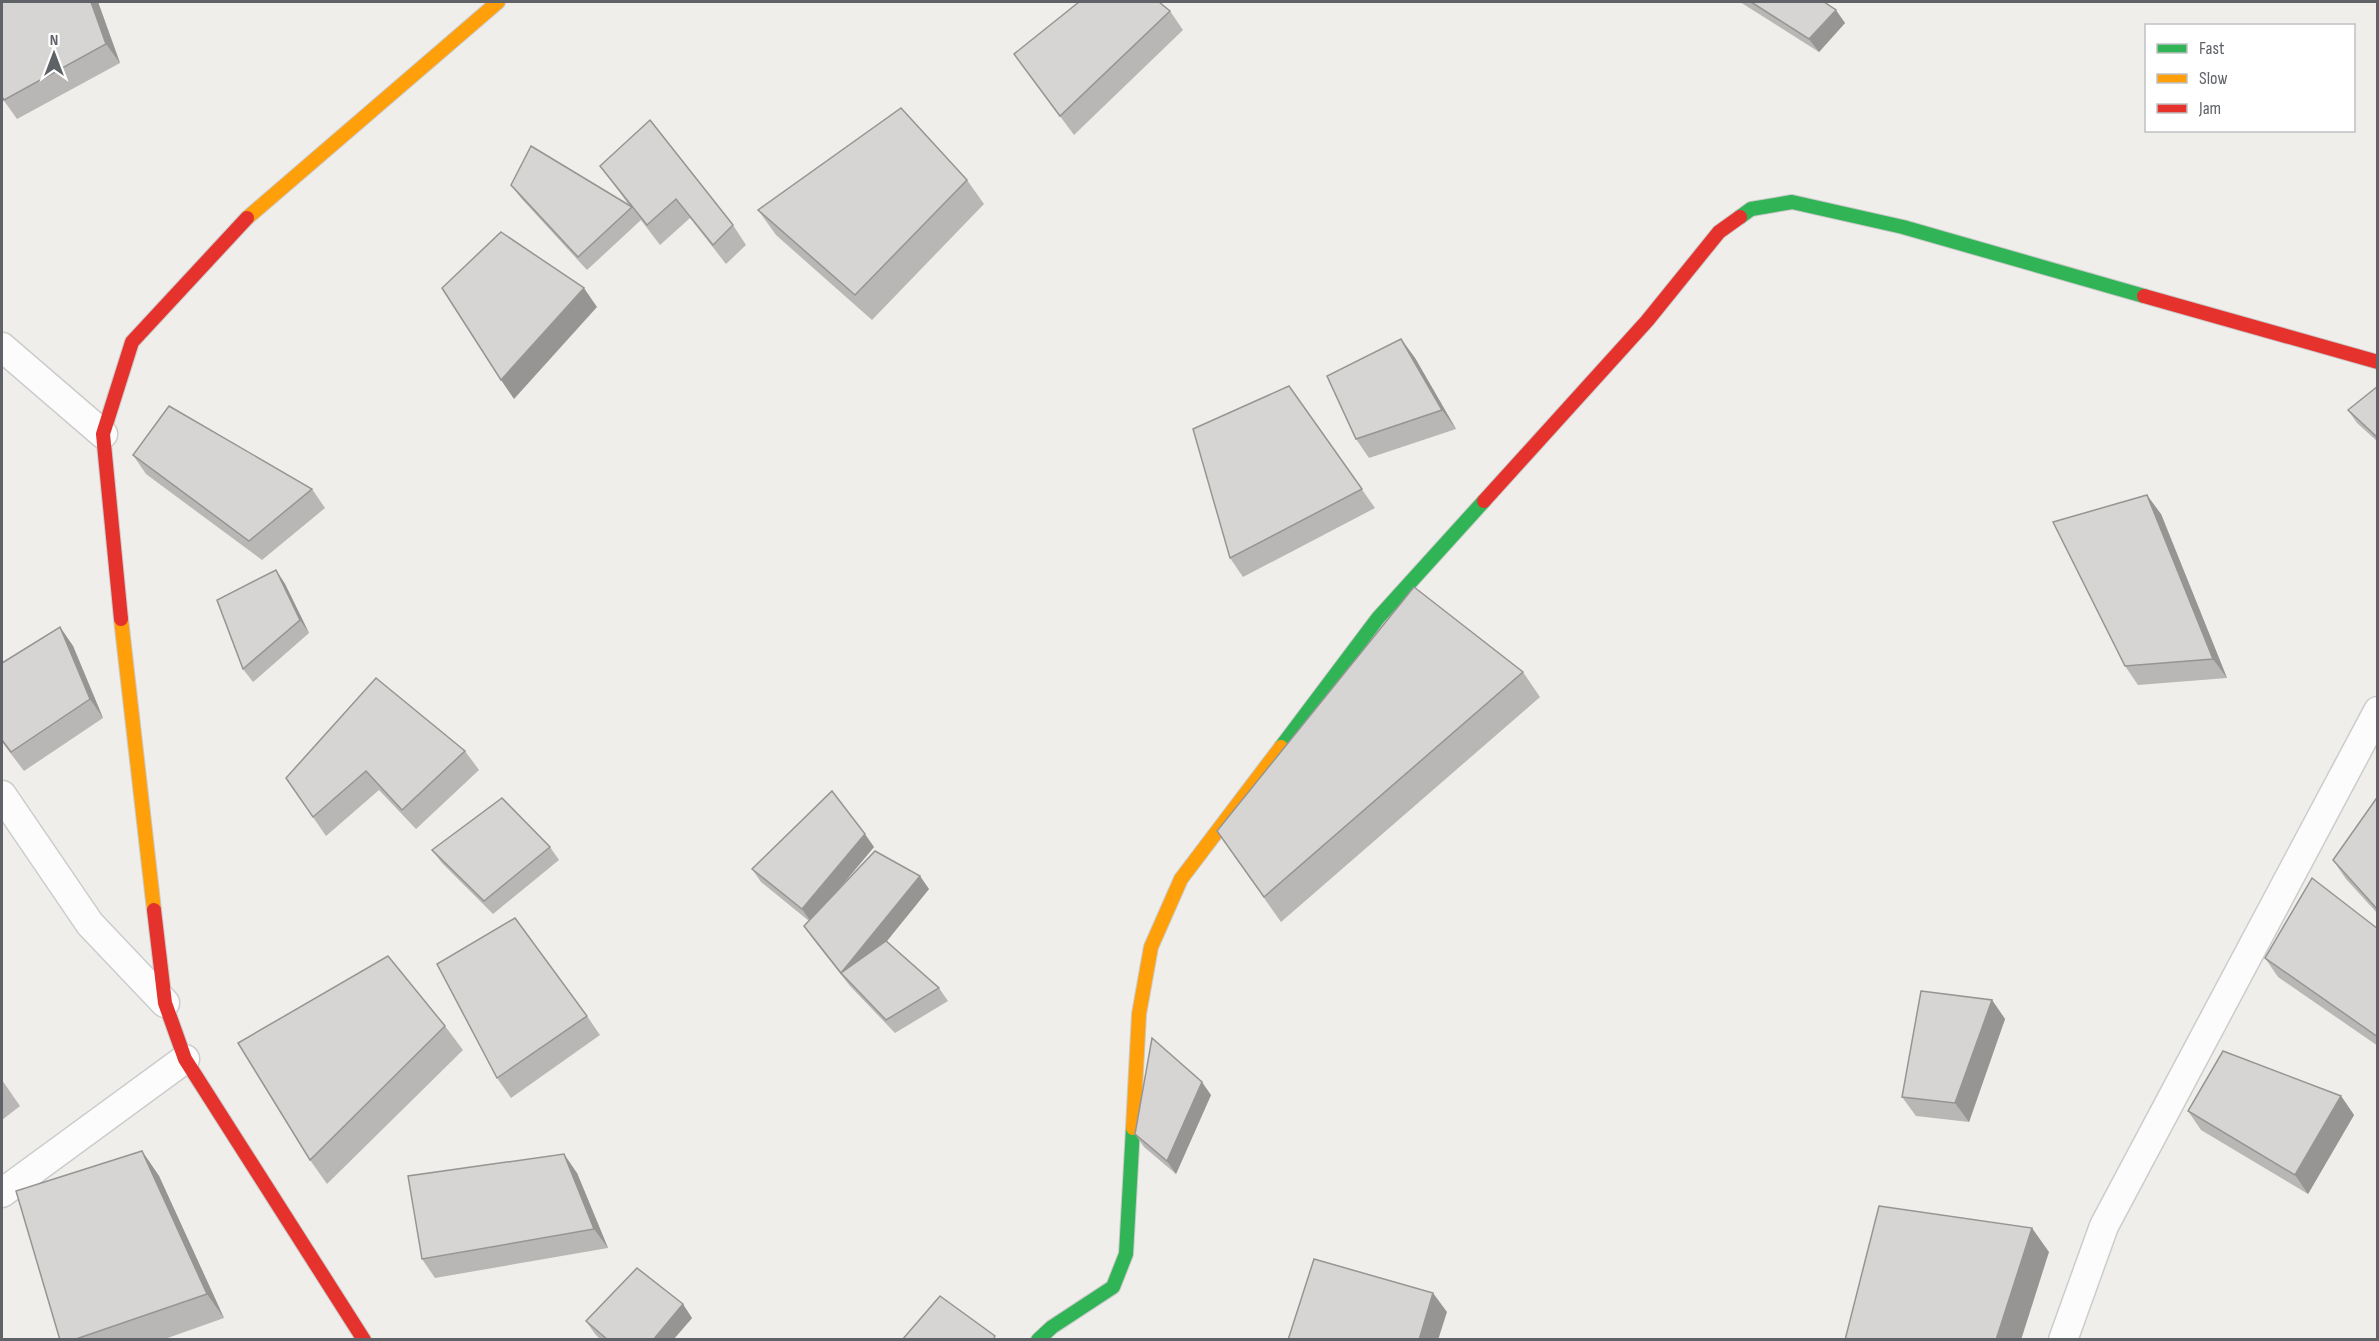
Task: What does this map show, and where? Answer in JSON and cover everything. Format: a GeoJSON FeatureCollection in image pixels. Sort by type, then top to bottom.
{"type":"FeatureCollection","features":[{"type":"Feature","properties":{"kind":"street"},"geometry":{"type":"LineString","coordinates":[[363,1340],[185,1059],[165,1003],[117,585],[103,434],[132,342],[256,208],[498,2]]}},
{"type":"Feature","properties":{"kind":"street"},"geometry":{"type":"LineString","coordinates":[[1038,1340],[1052,1327],[1113,1287],[1126,1254],[1139,1014],[1151,946],[1181,879],[1378,618],[1647,321],[1719,232],[1751,209],[1792,202],[1903,227],[2378,362]]}},
{"type":"Feature","properties":{"kind":"street"},"geometry":{"type":"LineString","coordinates":[[2,347],[103,434]]}},
{"type":"Feature","properties":{"kind":"street"},"geometry":{"type":"LineString","coordinates":[[2063,1340],[2104,1226],[2378,711]]}},
{"type":"Feature","properties":{"kind":"street"},"geometry":{"type":"LineString","coordinates":[[2,795],[90,924],[165,1003]]}},
{"type":"Feature","properties":{"kind":"street"},"geometry":{"type":"LineString","coordinates":[[2,1193],[185,1059]]}},
{"type":"Feature","properties":{"kind":"building"},"geometry":{"type":"Polygon","coordinates":[[[2,2],[91,2],[106,44],[4,100],[2,97],[2,2]]]}},
{"type":"Feature","properties":{"kind":"building"},"geometry":{"type":"Polygon","coordinates":[[[1079,2],[1159,2],[1170,11],[1060,116],[1014,54],[1079,2]]]}},
{"type":"Feature","properties":{"kind":"building"},"geometry":{"type":"Polygon","coordinates":[[[1751,2],[1824,2],[1836,10],[1809,39],[1751,2]]]}},
{"type":"Feature","properties":{"kind":"building"},"geometry":{"type":"Polygon","coordinates":[[[901,108],[967,180],[855,295],[758,210],[901,108]]]}},
{"type":"Feature","properties":{"kind":"building"},"geometry":{"type":"Polygon","coordinates":[[[650,120],[733,225],[713,245],[676,199],[647,225],[600,166],[650,120]]]}},
{"type":"Feature","properties":{"kind":"building"},"geometry":{"type":"Polygon","coordinates":[[[531,146],[632,207],[578,257],[511,185],[531,146]]]}},
{"type":"Feature","properties":{"kind":"building"},"geometry":{"type":"Polygon","coordinates":[[[501,232],[584,288],[501,380],[442,288],[501,232]]]}},
{"type":"Feature","properties":{"kind":"building"},"geometry":{"type":"Polygon","coordinates":[[[1401,339],[1442,410],[1356,439],[1327,376],[1401,339]]]}},
{"type":"Feature","properties":{"kind":"building"},"geometry":{"type":"Polygon","coordinates":[[[1289,386],[1362,489],[1230,558],[1193,429],[1289,386]]]}},
{"type":"Feature","properties":{"kind":"building"},"geometry":{"type":"Polygon","coordinates":[[[2378,386],[2378,438],[2348,410],[2378,386]]]}},
{"type":"Feature","properties":{"kind":"building"},"geometry":{"type":"Polygon","coordinates":[[[169,406],[312,489],[249,541],[133,455],[169,406]]]}},
{"type":"Feature","properties":{"kind":"building"},"geometry":{"type":"Polygon","coordinates":[[[2147,495],[2213,659],[2125,666],[2053,522],[2147,495]]]}},
{"type":"Feature","properties":{"kind":"building"},"geometry":{"type":"Polygon","coordinates":[[[276,570],[300,620],[243,669],[217,600],[276,570]]]}},
{"type":"Feature","properties":{"kind":"building"},"geometry":{"type":"Polygon","coordinates":[[[1414,587],[1523,672],[1264,897],[1217,831],[1414,587]]]}},
{"type":"Feature","properties":{"kind":"building"},"geometry":{"type":"Polygon","coordinates":[[[60,627],[90,699],[11,752],[2,740],[2,663],[60,627]]]}},
{"type":"Feature","properties":{"kind":"building"},"geometry":{"type":"Polygon","coordinates":[[[376,678],[465,751],[402,810],[366,771],[313,817],[286,778],[376,678]]]}},
{"type":"Feature","properties":{"kind":"building"},"geometry":{"type":"Polygon","coordinates":[[[832,791],[865,834],[802,909],[752,869],[832,791]]]}},
{"type":"Feature","properties":{"kind":"building"},"geometry":{"type":"Polygon","coordinates":[[[502,798],[550,847],[484,901],[432,850],[502,798]]]}},
{"type":"Feature","properties":{"kind":"building"},"geometry":{"type":"Polygon","coordinates":[[[2376,799],[2378,800],[2378,910],[2333,860],[2376,799]]]}},
{"type":"Feature","properties":{"kind":"building"},"geometry":{"type":"Polygon","coordinates":[[[875,851],[920,876],[841,973],[804,926],[875,851]]]}},
{"type":"Feature","properties":{"kind":"building"},"geometry":{"type":"Polygon","coordinates":[[[2312,878],[2378,929],[2378,1037],[2265,958],[2312,878]]]}},
{"type":"Feature","properties":{"kind":"building"},"geometry":{"type":"Polygon","coordinates":[[[515,918],[587,1016],[497,1078],[437,964],[515,918]]]}},
{"type":"Feature","properties":{"kind":"building"},"geometry":{"type":"Polygon","coordinates":[[[886,941],[939,988],[886,1020],[841,973],[886,941]]]}},
{"type":"Feature","properties":{"kind":"building"},"geometry":{"type":"Polygon","coordinates":[[[388,956],[445,1026],[310,1160],[238,1043],[388,956]]]}},
{"type":"Feature","properties":{"kind":"building"},"geometry":{"type":"Polygon","coordinates":[[[1921,991],[1992,1000],[1955,1103],[1902,1097],[1921,991]]]}},
{"type":"Feature","properties":{"kind":"building"},"geometry":{"type":"Polygon","coordinates":[[[1152,1038],[1202,1082],[1167,1161],[1135,1134],[1152,1038]]]}},
{"type":"Feature","properties":{"kind":"building"},"geometry":{"type":"Polygon","coordinates":[[[2223,1051],[2341,1096],[2295,1175],[2188,1111],[2223,1051]]]}},
{"type":"Feature","properties":{"kind":"building"},"geometry":{"type":"Polygon","coordinates":[[[142,1151],[207,1294],[73,1340],[60,1340],[16,1191],[142,1151]]]}},
{"type":"Feature","properties":{"kind":"building"},"geometry":{"type":"Polygon","coordinates":[[[564,1154],[594,1229],[422,1259],[408,1176],[564,1154]]]}},
{"type":"Feature","properties":{"kind":"building"},"geometry":{"type":"Polygon","coordinates":[[[1879,1206],[2032,1228],[1996,1340],[1845,1340],[1879,1206]]]}},
{"type":"Feature","properties":{"kind":"building"},"geometry":{"type":"Polygon","coordinates":[[[1314,1259],[1433,1293],[1419,1340],[1288,1340],[1314,1259]]]}},
{"type":"Feature","properties":{"kind":"building"},"geometry":{"type":"Polygon","coordinates":[[[637,1268],[683,1304],[653,1340],[608,1340],[586,1321],[637,1268]]]}},
{"type":"Feature","properties":{"kind":"building"},"geometry":{"type":"Polygon","coordinates":[[[940,1296],[995,1336],[993,1340],[902,1340],[940,1296]]]}},
{"type":"Feature","properties":{"kind":"traffic: fast"},"geometry":{"type":"LineString","coordinates":[[1740,217],[1751,209],[1792,202],[1903,227],[2144,296]]}},
{"type":"Feature","properties":{"kind":"traffic: fast"},"geometry":{"type":"LineString","coordinates":[[1281,747],[1378,618],[1484,501]]}},
{"type":"Feature","properties":{"kind":"traffic: fast"},"geometry":{"type":"LineString","coordinates":[[1038,1340],[1052,1327],[1113,1287],[1126,1254],[1133,1128]]}},
{"type":"Feature","properties":{"kind":"traffic: slow"},"geometry":{"type":"LineString","coordinates":[[247,218],[498,2]]}},
{"type":"Feature","properties":{"kind":"traffic: slow"},"geometry":{"type":"LineString","coordinates":[[121,619],[154,910]]}},
{"type":"Feature","properties":{"kind":"traffic: slow"},"geometry":{"type":"LineString","coordinates":[[1133,1128],[1139,1014],[1151,947],[1181,879],[1281,747]]}},
{"type":"Feature","properties":{"kind":"traffic: jam"},"geometry":{"type":"LineString","coordinates":[[1484,501],[1647,321],[1719,232],[1740,217]]}},
{"type":"Feature","properties":{"kind":"traffic: jam"},"geometry":{"type":"LineString","coordinates":[[121,619],[103,434],[132,342],[247,218]]}},
{"type":"Feature","properties":{"kind":"traffic: jam"},"geometry":{"type":"LineString","coordinates":[[2144,296],[2378,362]]}},
{"type":"Feature","properties":{"kind":"traffic: jam"},"geometry":{"type":"LineString","coordinates":[[154,910],[165,1003],[185,1059],[364,1340]]}}]}
